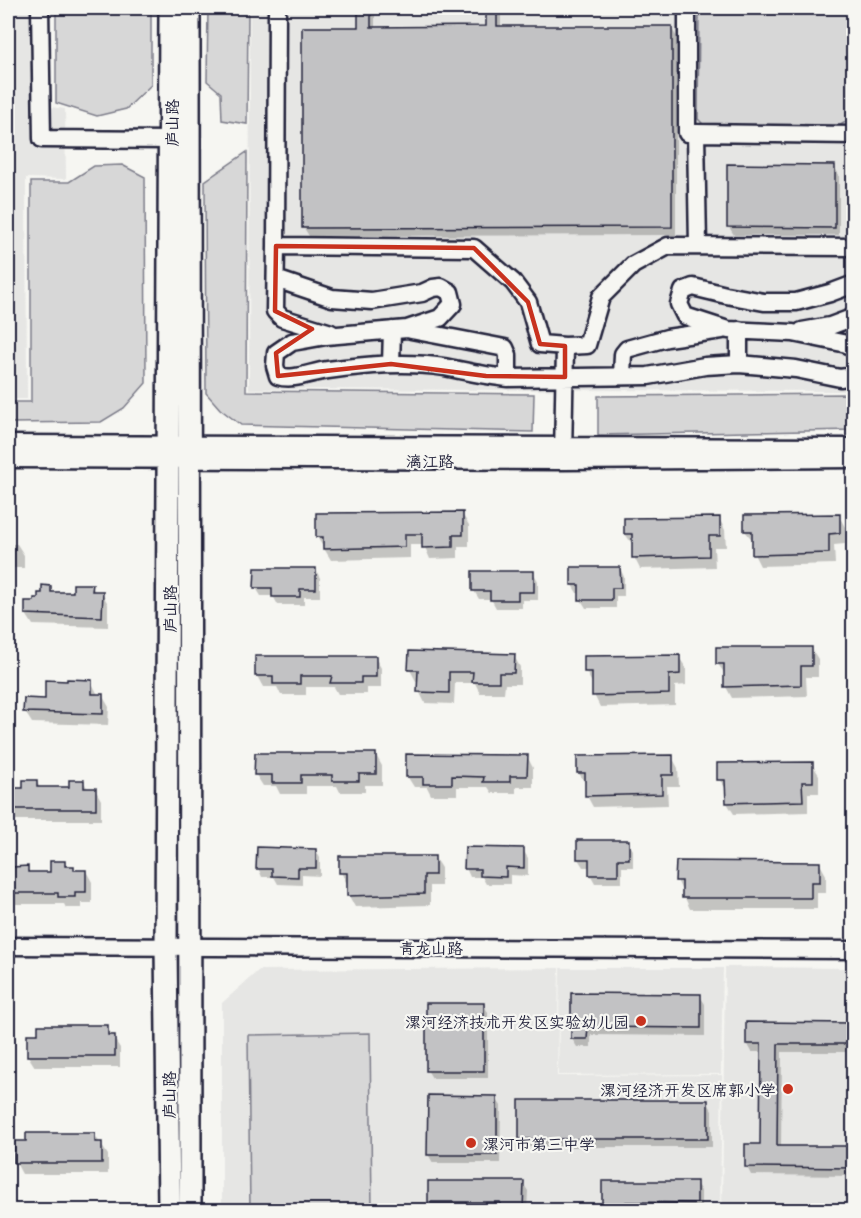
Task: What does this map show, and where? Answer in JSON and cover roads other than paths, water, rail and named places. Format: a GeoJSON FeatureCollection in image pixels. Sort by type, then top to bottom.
{"type":"FeatureCollection","features":[{"type":"Feature","properties":{"kind":"main road","name":"庐山路"},"geometry":{"type":"LineString","coordinates":[[170,8],[180,140]]}},
{"type":"Feature","properties":{"kind":"main road","name":"庐山路"},"geometry":{"type":"LineString","coordinates":[[189,8],[180,140],[180,451],[191,946],[190,1210]]}},
{"type":"Feature","properties":{"kind":"main road","name":"庐山路"},"geometry":{"type":"LineString","coordinates":[[169,1210],[166,946],[180,451]]}},
{"type":"Feature","properties":{"kind":"street"},"geometry":{"type":"LineString","coordinates":[[40,8],[42,139],[180,140]]}},
{"type":"Feature","properties":{"kind":"street"},"geometry":{"type":"LineString","coordinates":[[277,8],[275,311],[304,333],[338,335],[440,326],[505,348],[508,355],[508,378]]}},
{"type":"Feature","properties":{"kind":"street"},"geometry":{"type":"LineString","coordinates":[[687,8],[687,133],[854,135]]}},
{"type":"Feature","properties":{"kind":"street"},"geometry":{"type":"LineString","coordinates":[[696,134],[698,246]]}},
{"type":"Feature","properties":{"kind":"street"},"geometry":{"type":"LineString","coordinates":[[276,246],[474,248],[513,282],[528,302],[540,344],[565,346],[587,345],[601,297],[633,266],[668,246],[854,247]]}},
{"type":"Feature","properties":{"kind":"street"},"geometry":{"type":"LineString","coordinates":[[276,279],[332,298],[372,301],[422,293],[441,287],[450,292],[453,304],[440,326]]}},
{"type":"Feature","properties":{"kind":"street"},"geometry":{"type":"LineString","coordinates":[[734,330],[685,316],[679,304],[683,291],[693,287],[764,302],[796,302],[854,284]]}},
{"type":"Feature","properties":{"kind":"street"},"geometry":{"type":"LineString","coordinates":[[689,317],[689,334]]}},
{"type":"Feature","properties":{"kind":"street"},"geometry":{"type":"LineString","coordinates":[[830,333],[854,317]]}},
{"type":"Feature","properties":{"kind":"street"},"geometry":{"type":"LineString","coordinates":[[391,364],[400,330]]}},
{"type":"Feature","properties":{"kind":"street"},"geometry":{"type":"LineString","coordinates":[[734,330],[739,364]]}},
{"type":"Feature","properties":{"kind":"street"},"geometry":{"type":"LineString","coordinates":[[622,376],[623,354],[627,349],[689,334],[734,330],[830,333],[854,350]]}},
{"type":"Feature","properties":{"kind":"street"},"geometry":{"type":"LineString","coordinates":[[304,333],[276,353],[275,366],[278,376],[287,378],[325,370],[391,364],[442,367],[508,378],[648,376],[705,366],[739,364],[796,369],[840,378],[854,376]]}},
{"type":"Feature","properties":{"kind":"street"},"geometry":{"type":"LineString","coordinates":[[563,453],[565,346]]}},
{"type":"Feature","properties":{"kind":"street","name":"漓江路"},"geometry":{"type":"LineString","coordinates":[[8,444],[180,451],[563,453],[854,459]]}},
{"type":"Feature","properties":{"kind":"street","name":"漓江路"},"geometry":{"type":"LineString","coordinates":[[563,453],[854,447]]}},
{"type":"Feature","properties":{"kind":"street","name":"漓江路"},"geometry":{"type":"LineString","coordinates":[[8,459],[180,451]]}},
{"type":"Feature","properties":{"kind":"street","name":"青龙山路"},"geometry":{"type":"LineString","coordinates":[[8,946],[854,950]]}},
{"type":"Feature","properties":{"kind":"place","name":"漯河经济技术开发区实验幼儿园"},"geometry":{"type":"Point","coordinates":[641,1021]}},
{"type":"Feature","properties":{"kind":"place","name":"漯河经济开发区席郭小学"},"geometry":{"type":"Point","coordinates":[788,1089]}},
{"type":"Feature","properties":{"kind":"place","name":"漯河市第三中学"},"geometry":{"type":"Point","coordinates":[471,1143]}}]}
